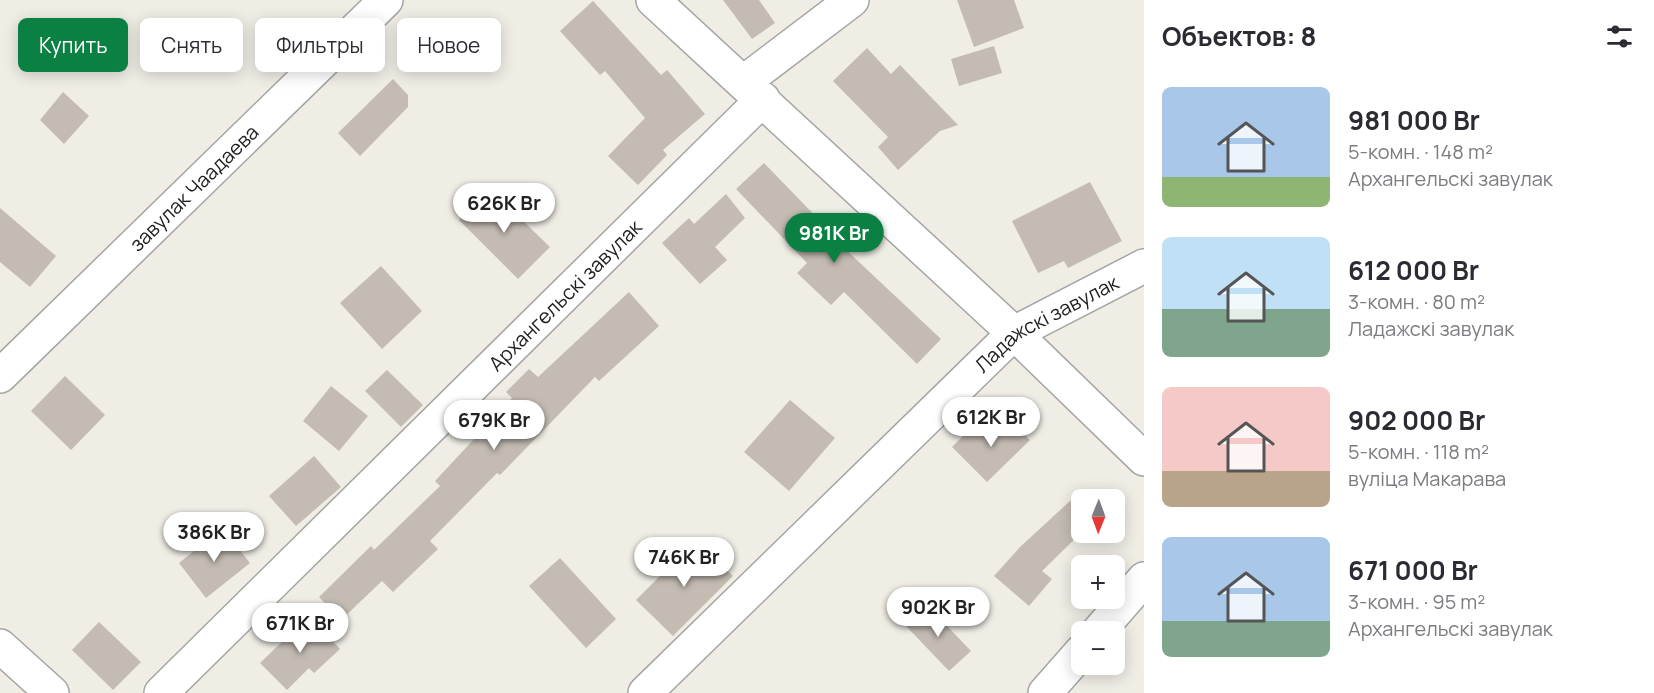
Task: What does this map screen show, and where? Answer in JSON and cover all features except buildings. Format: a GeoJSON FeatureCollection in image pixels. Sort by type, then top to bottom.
{"type":"FeatureCollection","features":[{"type":"Feature","properties":{"kind":"street","name":"завулак Чаадаева"},"geometry":{"type":"LineString","coordinates":[[0,376],[386,0]]}},
{"type":"Feature","properties":{"kind":"street"},"geometry":{"type":"LineString","coordinates":[[653,0],[1014,333],[1144,459]]}},
{"type":"Feature","properties":{"kind":"street","name":"Архангельскі завулак"},"geometry":{"type":"LineString","coordinates":[[161,693],[753,91],[852,0]]}},
{"type":"Feature","properties":{"kind":"street","name":"Ладажскі завулак"},"geometry":{"type":"LineString","coordinates":[[645,693],[1014,333],[1144,266]]}},
{"type":"Feature","properties":{"kind":"street"},"geometry":{"type":"LineString","coordinates":[[1108,621],[1144,579]]}},
{"type":"Feature","properties":{"kind":"street"},"geometry":{"type":"LineString","coordinates":[[0,646],[52,693]]}},
{"type":"Feature","properties":{"kind":"street"},"geometry":{"type":"LineString","coordinates":[[1044,693],[1071,663]]}}]}
